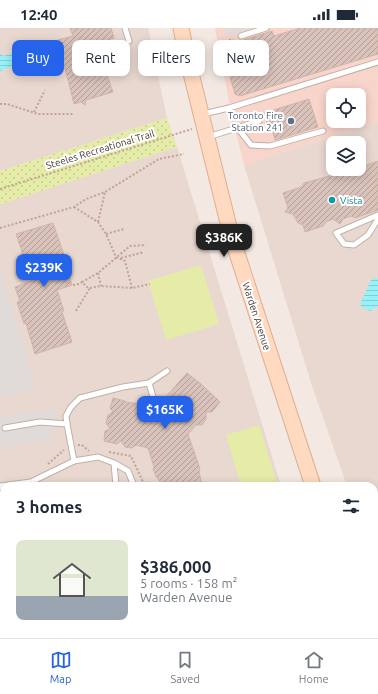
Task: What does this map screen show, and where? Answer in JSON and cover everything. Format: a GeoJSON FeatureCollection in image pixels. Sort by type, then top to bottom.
{"type":"FeatureCollection","features":[{"type":"Feature","properties":{"kind":"main road","name":"Warden Avenue"},"geometry":{"type":"LineString","coordinates":[[181,28],[230,235],[312,482]]}},
{"type":"Feature","properties":{"kind":"lane"},"geometry":{"type":"LineString","coordinates":[[126,28],[129,40]]}},
{"type":"Feature","properties":{"kind":"lane"},"geometry":{"type":"LineString","coordinates":[[241,36],[266,28]]}},
{"type":"Feature","properties":{"kind":"lane"},"geometry":{"type":"LineString","coordinates":[[204,126],[229,108],[378,62]]}},
{"type":"Feature","properties":{"kind":"lane"},"geometry":{"type":"LineString","coordinates":[[204,126],[238,128],[259,121]]}},
{"type":"Feature","properties":{"kind":"lane"},"geometry":{"type":"LineString","coordinates":[[238,128],[251,145],[270,146],[323,131]]}},
{"type":"Feature","properties":{"kind":"lane"},"geometry":{"type":"LineString","coordinates":[[378,215],[336,233],[344,244],[354,245],[368,235],[378,218]]}},
{"type":"Feature","properties":{"kind":"lane"},"geometry":{"type":"LineString","coordinates":[[74,461],[66,416],[71,407],[80,398],[123,387],[149,383],[167,371]]}},
{"type":"Feature","properties":{"kind":"lane"},"geometry":{"type":"LineString","coordinates":[[149,383],[153,397]]}},
{"type":"Feature","properties":{"kind":"lane"},"geometry":{"type":"LineString","coordinates":[[5,428],[40,422],[67,424]]}},
{"type":"Feature","properties":{"kind":"lane"},"geometry":{"type":"LineString","coordinates":[[30,482],[74,461],[98,457],[114,463],[128,471],[132,482]]}},
{"type":"Feature","properties":{"kind":"lane"},"geometry":{"type":"LineString","coordinates":[[114,463],[116,482]]}},
{"type":"Feature","properties":{"kind":"path"},"geometry":{"type":"LineString","coordinates":[[34,112],[45,90]]}},
{"type":"Feature","properties":{"kind":"path"},"geometry":{"type":"LineString","coordinates":[[0,104],[7,104],[34,112],[72,114]]}},
{"type":"Feature","properties":{"kind":"path","name":"Steeles Recreational Trail"},"geometry":{"type":"LineString","coordinates":[[0,189],[204,126]]}},
{"type":"Feature","properties":{"kind":"path"},"geometry":{"type":"LineString","coordinates":[[0,228],[74,207],[86,199],[105,192],[159,159],[184,154]]}},
{"type":"Feature","properties":{"kind":"path"},"geometry":{"type":"LineString","coordinates":[[98,222],[105,192]]}},
{"type":"Feature","properties":{"kind":"path"},"geometry":{"type":"LineString","coordinates":[[74,207],[98,222],[106,234],[116,257],[125,261],[132,288]]}},
{"type":"Feature","properties":{"kind":"path"},"geometry":{"type":"LineString","coordinates":[[106,234],[124,229]]}},
{"type":"Feature","properties":{"kind":"path"},"geometry":{"type":"LineString","coordinates":[[73,285],[79,284],[98,273],[130,246],[146,245]]}},
{"type":"Feature","properties":{"kind":"path"},"geometry":{"type":"LineString","coordinates":[[119,259],[144,252]]}},
{"type":"Feature","properties":{"kind":"path"},"geometry":{"type":"LineString","coordinates":[[98,273],[101,286]]}},
{"type":"Feature","properties":{"kind":"path"},"geometry":{"type":"LineString","coordinates":[[82,282],[88,288],[101,286],[132,288],[150,284]]}},
{"type":"Feature","properties":{"kind":"path"},"geometry":{"type":"LineString","coordinates":[[76,311],[90,288]]}},
{"type":"Feature","properties":{"kind":"shaded area"},"geometry":{"type":"Polygon","coordinates":[[[0,28],[148,28],[151,40],[138,40],[138,76],[158,76],[167,118],[0,171],[0,28]]]}},
{"type":"Feature","properties":{"kind":"shaded area"},"geometry":{"type":"Polygon","coordinates":[[[215,28],[378,28],[378,122],[366,126],[366,88],[326,88],[326,128],[359,128],[334,136],[326,136],[326,139],[244,165],[232,117],[224,76],[269,76],[269,40],[217,40],[215,28]]]}},
{"type":"Feature","properties":{"kind":"shaded area"},"geometry":{"type":"Polygon","coordinates":[[[225,28],[253,28],[228,37],[225,28]]]}},
{"type":"Feature","properties":{"kind":"shaded area"},"geometry":{"type":"Polygon","coordinates":[[[378,122],[378,482],[346,482],[312,386],[244,165],[326,139],[326,176],[366,176],[366,136],[334,136],[359,128],[366,128],[366,126],[378,122]]]}},
{"type":"Feature","properties":{"kind":"shaded area"},"geometry":{"type":"Polygon","coordinates":[[[177,147],[280,482],[0,482],[0,204],[177,147]]]}},
{"type":"Feature","properties":{"kind":"shaded area"},"geometry":{"type":"Polygon","coordinates":[[[0,267],[35,388],[0,398],[0,267]]]}},
{"type":"Feature","properties":{"kind":"shaded area"},"geometry":{"type":"Polygon","coordinates":[[[58,409],[56,430],[51,430],[51,440],[18,444],[4,449],[0,440],[0,416],[58,409]]]}},
{"type":"Feature","properties":{"kind":"green space"},"geometry":{"type":"Polygon","coordinates":[[[167,118],[177,147],[0,204],[0,171],[167,118]]]}},
{"type":"Feature","properties":{"kind":"green space"},"geometry":{"type":"Polygon","coordinates":[[[201,265],[219,324],[166,340],[148,281],[201,265]]]}},
{"type":"Feature","properties":{"kind":"green space"},"geometry":{"type":"Polygon","coordinates":[[[259,425],[277,482],[240,482],[226,435],[259,425]]]}},
{"type":"Feature","properties":{"kind":"water"},"geometry":{"type":"Polygon","coordinates":[[[12,53],[12,66],[0,71],[0,54],[4,56],[12,53]]]}},
{"type":"Feature","properties":{"kind":"water"},"geometry":{"type":"Polygon","coordinates":[[[375,278],[378,279],[378,306],[370,311],[362,307],[360,304],[371,280],[375,278]]]}},
{"type":"Feature","properties":{"kind":"building"},"geometry":{"type":"Polygon","coordinates":[[[70,28],[111,28],[114,38],[108,40],[72,40],[72,76],[107,76],[113,92],[86,100],[85,105],[81,102],[74,104],[64,68],[64,40],[58,40],[73,36],[70,28]]]}},
{"type":"Feature","properties":{"kind":"building"},"geometry":{"type":"Polygon","coordinates":[[[300,28],[378,28],[378,54],[240,96],[235,94],[230,76],[269,76],[269,40],[244,40],[272,31],[274,36],[300,28]]]}},
{"type":"Feature","properties":{"kind":"building","name":"Toronto Fire Station 241"},"geometry":{"type":"Polygon","coordinates":[[[309,99],[318,127],[275,140],[272,129],[269,130],[264,113],[309,99]]]}},
{"type":"Feature","properties":{"kind":"building","name":"Vista"},"geometry":{"type":"Polygon","coordinates":[[[378,161],[378,210],[355,218],[351,216],[343,219],[340,224],[333,219],[326,222],[323,226],[305,232],[303,225],[298,223],[293,214],[285,212],[288,208],[283,193],[301,187],[304,183],[329,176],[366,176],[366,165],[378,161]]]}},
{"type":"Feature","properties":{"kind":"building"},"geometry":{"type":"Polygon","coordinates":[[[53,223],[69,269],[67,270],[72,285],[57,290],[64,311],[62,312],[72,342],[35,354],[26,323],[24,324],[17,302],[20,302],[15,287],[32,281],[16,234],[53,223]]]}},
{"type":"Feature","properties":{"kind":"building"},"geometry":{"type":"Polygon","coordinates":[[[187,373],[220,402],[212,412],[206,412],[206,419],[202,425],[196,425],[188,434],[200,469],[201,482],[160,482],[153,469],[154,467],[148,448],[136,445],[132,448],[125,447],[121,441],[117,444],[104,441],[105,431],[110,429],[106,423],[108,415],[113,412],[110,408],[113,398],[126,402],[146,405],[147,407],[157,409],[165,401],[164,399],[187,373]]]}},
{"type":"Feature","properties":{"kind":"place","name":"Toronto Fire Station 241"},"geometry":{"type":"Point","coordinates":[291,121]}},
{"type":"Feature","properties":{"kind":"place","name":"Vista"},"geometry":{"type":"Point","coordinates":[332,200]}}]}
